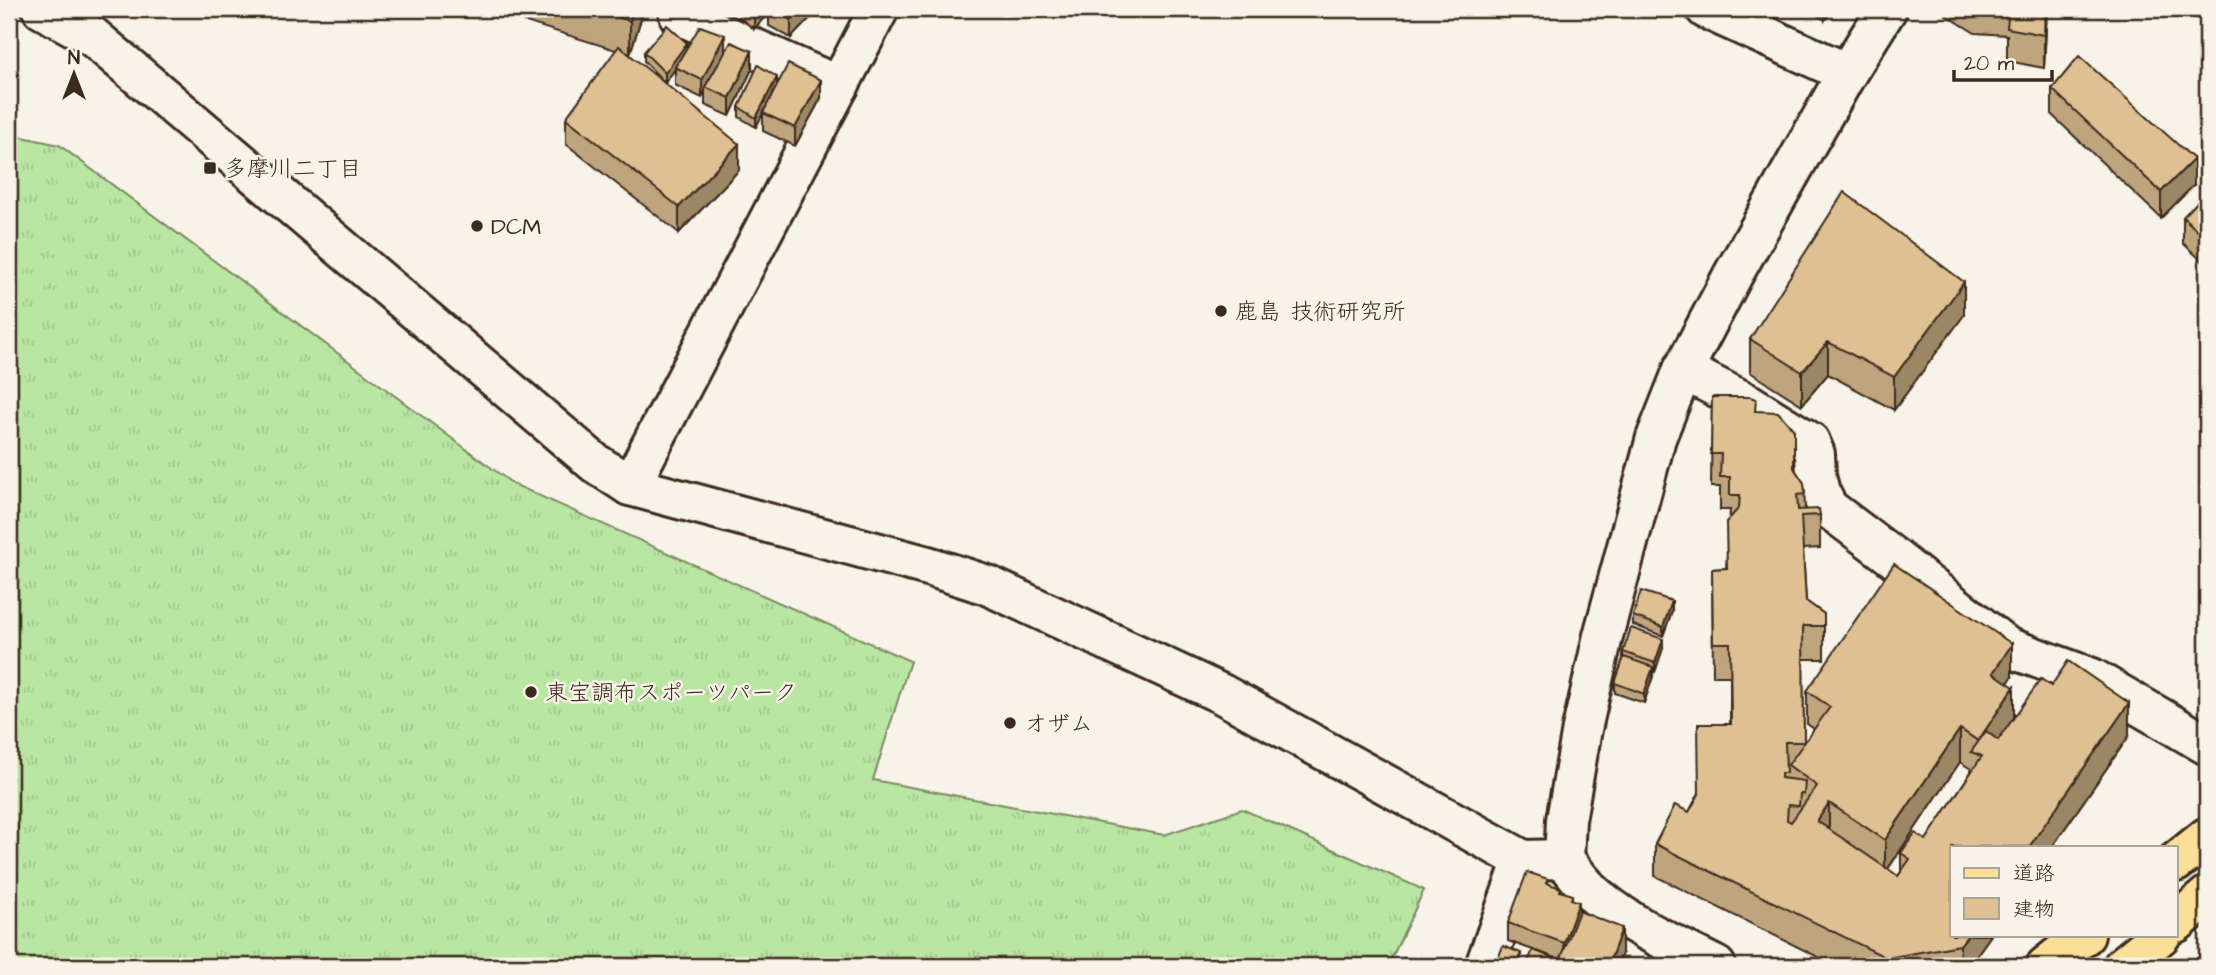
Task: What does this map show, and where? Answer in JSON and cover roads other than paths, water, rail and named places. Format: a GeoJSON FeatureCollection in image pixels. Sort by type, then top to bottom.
{"type":"FeatureCollection","features":[{"type":"Feature","properties":{"kind":"main road"},"geometry":{"type":"LineString","coordinates":[[2178,860],[2207,837]]}},
{"type":"Feature","properties":{"kind":"main road"},"geometry":{"type":"LineString","coordinates":[[2046,966],[2084,936]]}},
{"type":"Feature","properties":{"kind":"main road"},"geometry":{"type":"LineString","coordinates":[[2123,966],[2160,936]]}},
{"type":"Feature","properties":{"kind":"street"},"geometry":{"type":"LineString","coordinates":[[42,9],[93,37],[595,463],[630,486],[928,566],[987,585],[1222,694],[1523,860],[1564,859]]}},
{"type":"Feature","properties":{"kind":"street"},"geometry":{"type":"LineString","coordinates":[[630,486],[879,9]]}},
{"type":"Feature","properties":{"kind":"street"},"geometry":{"type":"LineString","coordinates":[[1706,9],[1847,73]]}},
{"type":"Feature","properties":{"kind":"street"},"geometry":{"type":"LineString","coordinates":[[1716,966],[1649,932],[1600,900],[1564,859],[1566,820],[1582,729],[1603,636],[1656,438],[1683,370],[1733,275],[1886,9]]}},
{"type":"Feature","properties":{"kind":"street"},"geometry":{"type":"LineString","coordinates":[[679,15],[839,86]]}},
{"type":"Feature","properties":{"kind":"street"},"geometry":{"type":"LineString","coordinates":[[1683,370],[1749,404],[1810,442],[1815,454],[1820,492],[1828,508],[2007,647],[2092,678],[2207,745]]}},
{"type":"Feature","properties":{"kind":"street"},"geometry":{"type":"LineString","coordinates":[[1485,966],[1523,860]]}},
{"type":"Feature","properties":{"kind":"place","name":"多摩川二丁目"},"geometry":{"type":"Point","coordinates":[210,168]}},
{"type":"Feature","properties":{"kind":"place","name":"DCM"},"geometry":{"type":"Point","coordinates":[477,226]}},
{"type":"Feature","properties":{"kind":"place","name":"鹿島 技術研究所"},"geometry":{"type":"Point","coordinates":[1221,311]}},
{"type":"Feature","properties":{"kind":"place","name":"東宝調布スポーツパーク"},"geometry":{"type":"Point","coordinates":[531,692]}},
{"type":"Feature","properties":{"kind":"place","name":"オザム"},"geometry":{"type":"Point","coordinates":[1010,723]}}]}
